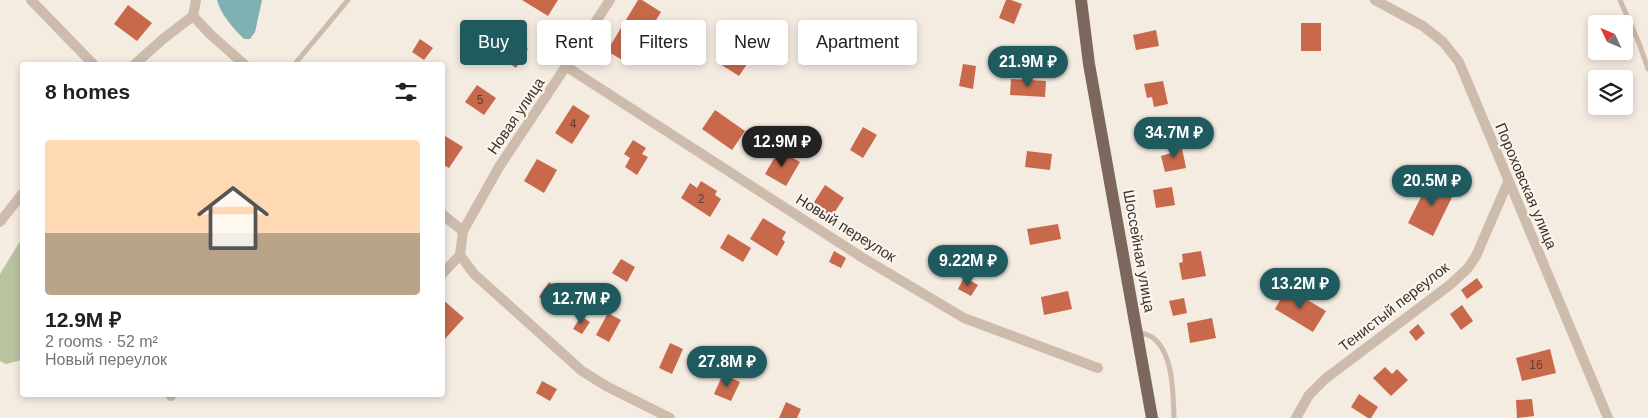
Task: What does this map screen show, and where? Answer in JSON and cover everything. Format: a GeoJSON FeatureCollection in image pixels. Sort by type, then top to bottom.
{"type":"FeatureCollection","features":[{"type":"Feature","properties":{"kind":"main road","name":"Шоссейная улица"},"geometry":{"type":"LineString","coordinates":[[1081,0],[1089,64],[1152,418]]}},
{"type":"Feature","properties":{"kind":"street"},"geometry":{"type":"LineString","coordinates":[[31,0],[91,62]]}},
{"type":"Feature","properties":{"kind":"street"},"geometry":{"type":"LineString","coordinates":[[137,62],[193,16],[196,0]]}},
{"type":"Feature","properties":{"kind":"street","name":"Новая улица"},"geometry":{"type":"LineString","coordinates":[[460,254],[463,231],[499,167],[610,0]]}},
{"type":"Feature","properties":{"kind":"street","name":"Пороховская улица"},"geometry":{"type":"LineString","coordinates":[[1375,0],[1423,26],[1443,42],[1458,62],[1608,418]]}},
{"type":"Feature","properties":{"kind":"street"},"geometry":{"type":"LineString","coordinates":[[193,16],[242,62]]}},
{"type":"Feature","properties":{"kind":"street","name":"Новый переулок"},"geometry":{"type":"LineString","coordinates":[[567,67],[863,258],[964,318],[1098,368]]}},
{"type":"Feature","properties":{"kind":"street","name":"Тенистый переулок"},"geometry":{"type":"LineString","coordinates":[[1296,418],[1309,395],[1325,380],[1451,284],[1468,268],[1476,256],[1508,182]]}},
{"type":"Feature","properties":{"kind":"street"},"geometry":{"type":"LineString","coordinates":[[0,222],[20,197]]}},
{"type":"Feature","properties":{"kind":"street"},"geometry":{"type":"LineString","coordinates":[[445,216],[463,231]]}},
{"type":"Feature","properties":{"kind":"street"},"geometry":{"type":"LineString","coordinates":[[445,271],[460,254],[474,274],[582,371],[606,386],[670,418]]}},
{"type":"Feature","properties":{"kind":"lane"},"geometry":{"type":"LineString","coordinates":[[296,62],[348,0]]}},
{"type":"Feature","properties":{"kind":"lane"},"geometry":{"type":"LineString","coordinates":[[1620,0],[1648,69]]}},
{"type":"Feature","properties":{"kind":"lane"},"geometry":{"type":"LineString","coordinates":[[1137,331],[1152,337],[1164,350],[1172,378],[1174,418]]}},
{"type":"Feature","properties":{"kind":"green space"},"geometry":{"type":"Polygon","coordinates":[[[20,241],[20,360],[6,364],[0,361],[0,274],[20,241]]]}},
{"type":"Feature","properties":{"kind":"water"},"geometry":{"type":"Polygon","coordinates":[[[217,0],[262,0],[255,32],[250,39],[244,39],[232,26],[221,11],[217,0]]]}},
{"type":"Feature","properties":{"kind":"building"},"geometry":{"type":"Polygon","coordinates":[[[522,0],[558,0],[548,16],[522,0]]]}},
{"type":"Feature","properties":{"kind":"building"},"geometry":{"type":"Polygon","coordinates":[[[638,0],[642,0],[661,12],[656,20],[626,20],[638,0]]]}},
{"type":"Feature","properties":{"kind":"building"},"geometry":{"type":"Polygon","coordinates":[[[1006,0],[1022,4],[1014,24],[999,18],[1006,0]]]}},
{"type":"Feature","properties":{"kind":"building"},"geometry":{"type":"Polygon","coordinates":[[[128,5],[152,23],[137,41],[114,24],[128,5]]]}},
{"type":"Feature","properties":{"kind":"building"},"geometry":{"type":"Polygon","coordinates":[[[1301,23],[1321,23],[1321,51],[1301,51],[1301,23]]]}},
{"type":"Feature","properties":{"kind":"building"},"geometry":{"type":"Polygon","coordinates":[[[621,28],[621,59],[611,53],[611,44],[621,28]]]}},
{"type":"Feature","properties":{"kind":"building"},"geometry":{"type":"Polygon","coordinates":[[[1156,30],[1159,46],[1136,50],[1133,35],[1156,30]]]}},
{"type":"Feature","properties":{"kind":"building"},"geometry":{"type":"Polygon","coordinates":[[[420,39],[433,48],[424,60],[412,52],[420,39]]]}},
{"type":"Feature","properties":{"kind":"building"},"geometry":{"type":"Polygon","coordinates":[[[963,64],[976,66],[973,89],[959,86],[963,64]]]}},
{"type":"Feature","properties":{"kind":"building"},"geometry":{"type":"Polygon","coordinates":[[[722,65],[746,65],[739,76],[722,65]]]}},
{"type":"Feature","properties":{"kind":"building"},"geometry":{"type":"Polygon","coordinates":[[[1011,79],[1046,81],[1045,97],[1010,95],[1011,79]]]}},
{"type":"Feature","properties":{"kind":"building"},"geometry":{"type":"Polygon","coordinates":[[[1163,81],[1168,104],[1154,107],[1152,97],[1147,98],[1144,84],[1163,81]]]}},
{"type":"Feature","properties":{"kind":"building"},"geometry":{"type":"Polygon","coordinates":[[[477,85],[496,98],[484,115],[465,102],[477,85]]]}},
{"type":"Feature","properties":{"kind":"building"},"geometry":{"type":"Polygon","coordinates":[[[573,105],[590,116],[572,144],[555,133],[573,105]]]}},
{"type":"Feature","properties":{"kind":"building"},"geometry":{"type":"Polygon","coordinates":[[[715,110],[745,131],[732,150],[702,129],[715,110]]]}},
{"type":"Feature","properties":{"kind":"building"},"geometry":{"type":"Polygon","coordinates":[[[863,127],[877,135],[863,158],[850,150],[863,127]]]}},
{"type":"Feature","properties":{"kind":"building"},"geometry":{"type":"Polygon","coordinates":[[[445,136],[463,147],[449,168],[445,166],[445,136]]]}},
{"type":"Feature","properties":{"kind":"building"},"geometry":{"type":"Polygon","coordinates":[[[633,140],[646,148],[642,154],[648,157],[637,175],[625,167],[630,158],[624,154],[633,140]]]}},
{"type":"Feature","properties":{"kind":"building"},"geometry":{"type":"Polygon","coordinates":[[[1181,143],[1186,168],[1165,172],[1161,156],[1171,153],[1170,145],[1181,143]]]}},
{"type":"Feature","properties":{"kind":"building"},"geometry":{"type":"Polygon","coordinates":[[[779,150],[800,162],[786,186],[765,174],[779,150]]]}},
{"type":"Feature","properties":{"kind":"building"},"geometry":{"type":"Polygon","coordinates":[[[1027,151],[1052,154],[1050,170],[1025,167],[1027,151]]]}},
{"type":"Feature","properties":{"kind":"building"},"geometry":{"type":"Polygon","coordinates":[[[537,159],[557,170],[544,193],[524,181],[537,159]]]}},
{"type":"Feature","properties":{"kind":"building"},"geometry":{"type":"Polygon","coordinates":[[[1430,179],[1455,191],[1433,236],[1408,223],[1430,179]]]}},
{"type":"Feature","properties":{"kind":"building"},"geometry":{"type":"Polygon","coordinates":[[[701,181],[717,191],[715,195],[721,199],[710,217],[681,198],[690,183],[697,188],[701,181]]]}},
{"type":"Feature","properties":{"kind":"building"},"geometry":{"type":"Polygon","coordinates":[[[825,185],[844,198],[830,219],[811,207],[825,185]]]}},
{"type":"Feature","properties":{"kind":"building"},"geometry":{"type":"Polygon","coordinates":[[[1172,187],[1175,205],[1156,208],[1153,190],[1172,187]]]}},
{"type":"Feature","properties":{"kind":"building"},"geometry":{"type":"Polygon","coordinates":[[[763,218],[786,232],[782,239],[785,242],[777,256],[750,239],[763,218]]]}},
{"type":"Feature","properties":{"kind":"building"},"geometry":{"type":"Polygon","coordinates":[[[1058,224],[1061,239],[1030,245],[1027,229],[1058,224]]]}},
{"type":"Feature","properties":{"kind":"building"},"geometry":{"type":"Polygon","coordinates":[[[728,234],[751,248],[743,262],[720,248],[728,234]]]}},
{"type":"Feature","properties":{"kind":"building"},"geometry":{"type":"Polygon","coordinates":[[[834,251],[846,258],[841,268],[829,262],[834,251]]]}},
{"type":"Feature","properties":{"kind":"building"},"geometry":{"type":"Polygon","coordinates":[[[1201,251],[1206,276],[1182,280],[1179,263],[1183,262],[1182,254],[1201,251]]]}},
{"type":"Feature","properties":{"kind":"building"},"geometry":{"type":"Polygon","coordinates":[[[621,259],[635,267],[627,282],[612,273],[621,259]]]}},
{"type":"Feature","properties":{"kind":"building"},"geometry":{"type":"Polygon","coordinates":[[[964,277],[978,285],[971,296],[958,289],[964,277]]]}},
{"type":"Feature","properties":{"kind":"building"},"geometry":{"type":"Polygon","coordinates":[[[1477,278],[1483,287],[1467,299],[1461,290],[1477,278]]]}},
{"type":"Feature","properties":{"kind":"building"},"geometry":{"type":"Polygon","coordinates":[[[549,282],[562,291],[552,306],[539,297],[549,282]]]}},
{"type":"Feature","properties":{"kind":"building"},"geometry":{"type":"Polygon","coordinates":[[[1287,288],[1326,311],[1313,332],[1275,309],[1287,288]]]}},
{"type":"Feature","properties":{"kind":"building"},"geometry":{"type":"Polygon","coordinates":[[[1068,291],[1072,309],[1044,315],[1041,297],[1068,291]]]}},
{"type":"Feature","properties":{"kind":"building"},"geometry":{"type":"Polygon","coordinates":[[[1184,298],[1187,313],[1173,316],[1169,301],[1184,298]]]}},
{"type":"Feature","properties":{"kind":"building"},"geometry":{"type":"Polygon","coordinates":[[[445,302],[464,318],[445,339],[445,302]]]}},
{"type":"Feature","properties":{"kind":"building"},"geometry":{"type":"Polygon","coordinates":[[[1462,305],[1473,321],[1461,330],[1450,314],[1462,305]]]}},
{"type":"Feature","properties":{"kind":"building"},"geometry":{"type":"Polygon","coordinates":[[[608,313],[621,320],[609,342],[596,335],[608,313]]]}},
{"type":"Feature","properties":{"kind":"building"},"geometry":{"type":"Polygon","coordinates":[[[581,316],[590,322],[582,334],[573,329],[581,316]]]}},
{"type":"Feature","properties":{"kind":"building"},"geometry":{"type":"Polygon","coordinates":[[[1212,318],[1216,338],[1190,343],[1187,323],[1212,318]]]}},
{"type":"Feature","properties":{"kind":"building"},"geometry":{"type":"Polygon","coordinates":[[[1418,324],[1425,333],[1416,341],[1409,332],[1418,324]]]}},
{"type":"Feature","properties":{"kind":"building"},"geometry":{"type":"Polygon","coordinates":[[[670,343],[683,349],[672,374],[659,368],[670,343]]]}},
{"type":"Feature","properties":{"kind":"building"},"geometry":{"type":"Polygon","coordinates":[[[1550,349],[1556,373],[1522,381],[1516,358],[1550,349]]]}},
{"type":"Feature","properties":{"kind":"building"},"geometry":{"type":"Polygon","coordinates":[[[1385,367],[1392,374],[1397,369],[1408,380],[1391,396],[1373,378],[1385,367]]]}},
{"type":"Feature","properties":{"kind":"building"},"geometry":{"type":"Polygon","coordinates":[[[723,374],[740,382],[731,401],[714,394],[723,374]]]}},
{"type":"Feature","properties":{"kind":"building"},"geometry":{"type":"Polygon","coordinates":[[[542,381],[557,389],[550,401],[536,393],[542,381]]]}},
{"type":"Feature","properties":{"kind":"building"},"geometry":{"type":"Polygon","coordinates":[[[1359,394],[1378,407],[1371,418],[1351,407],[1359,394]]]}},
{"type":"Feature","properties":{"kind":"building"},"geometry":{"type":"Polygon","coordinates":[[[1532,399],[1534,416],[1517,418],[1516,400],[1532,399]]]}},
{"type":"Feature","properties":{"kind":"building"},"geometry":{"type":"Polygon","coordinates":[[[786,402],[801,409],[797,418],[779,418],[786,402]]]}}]}
